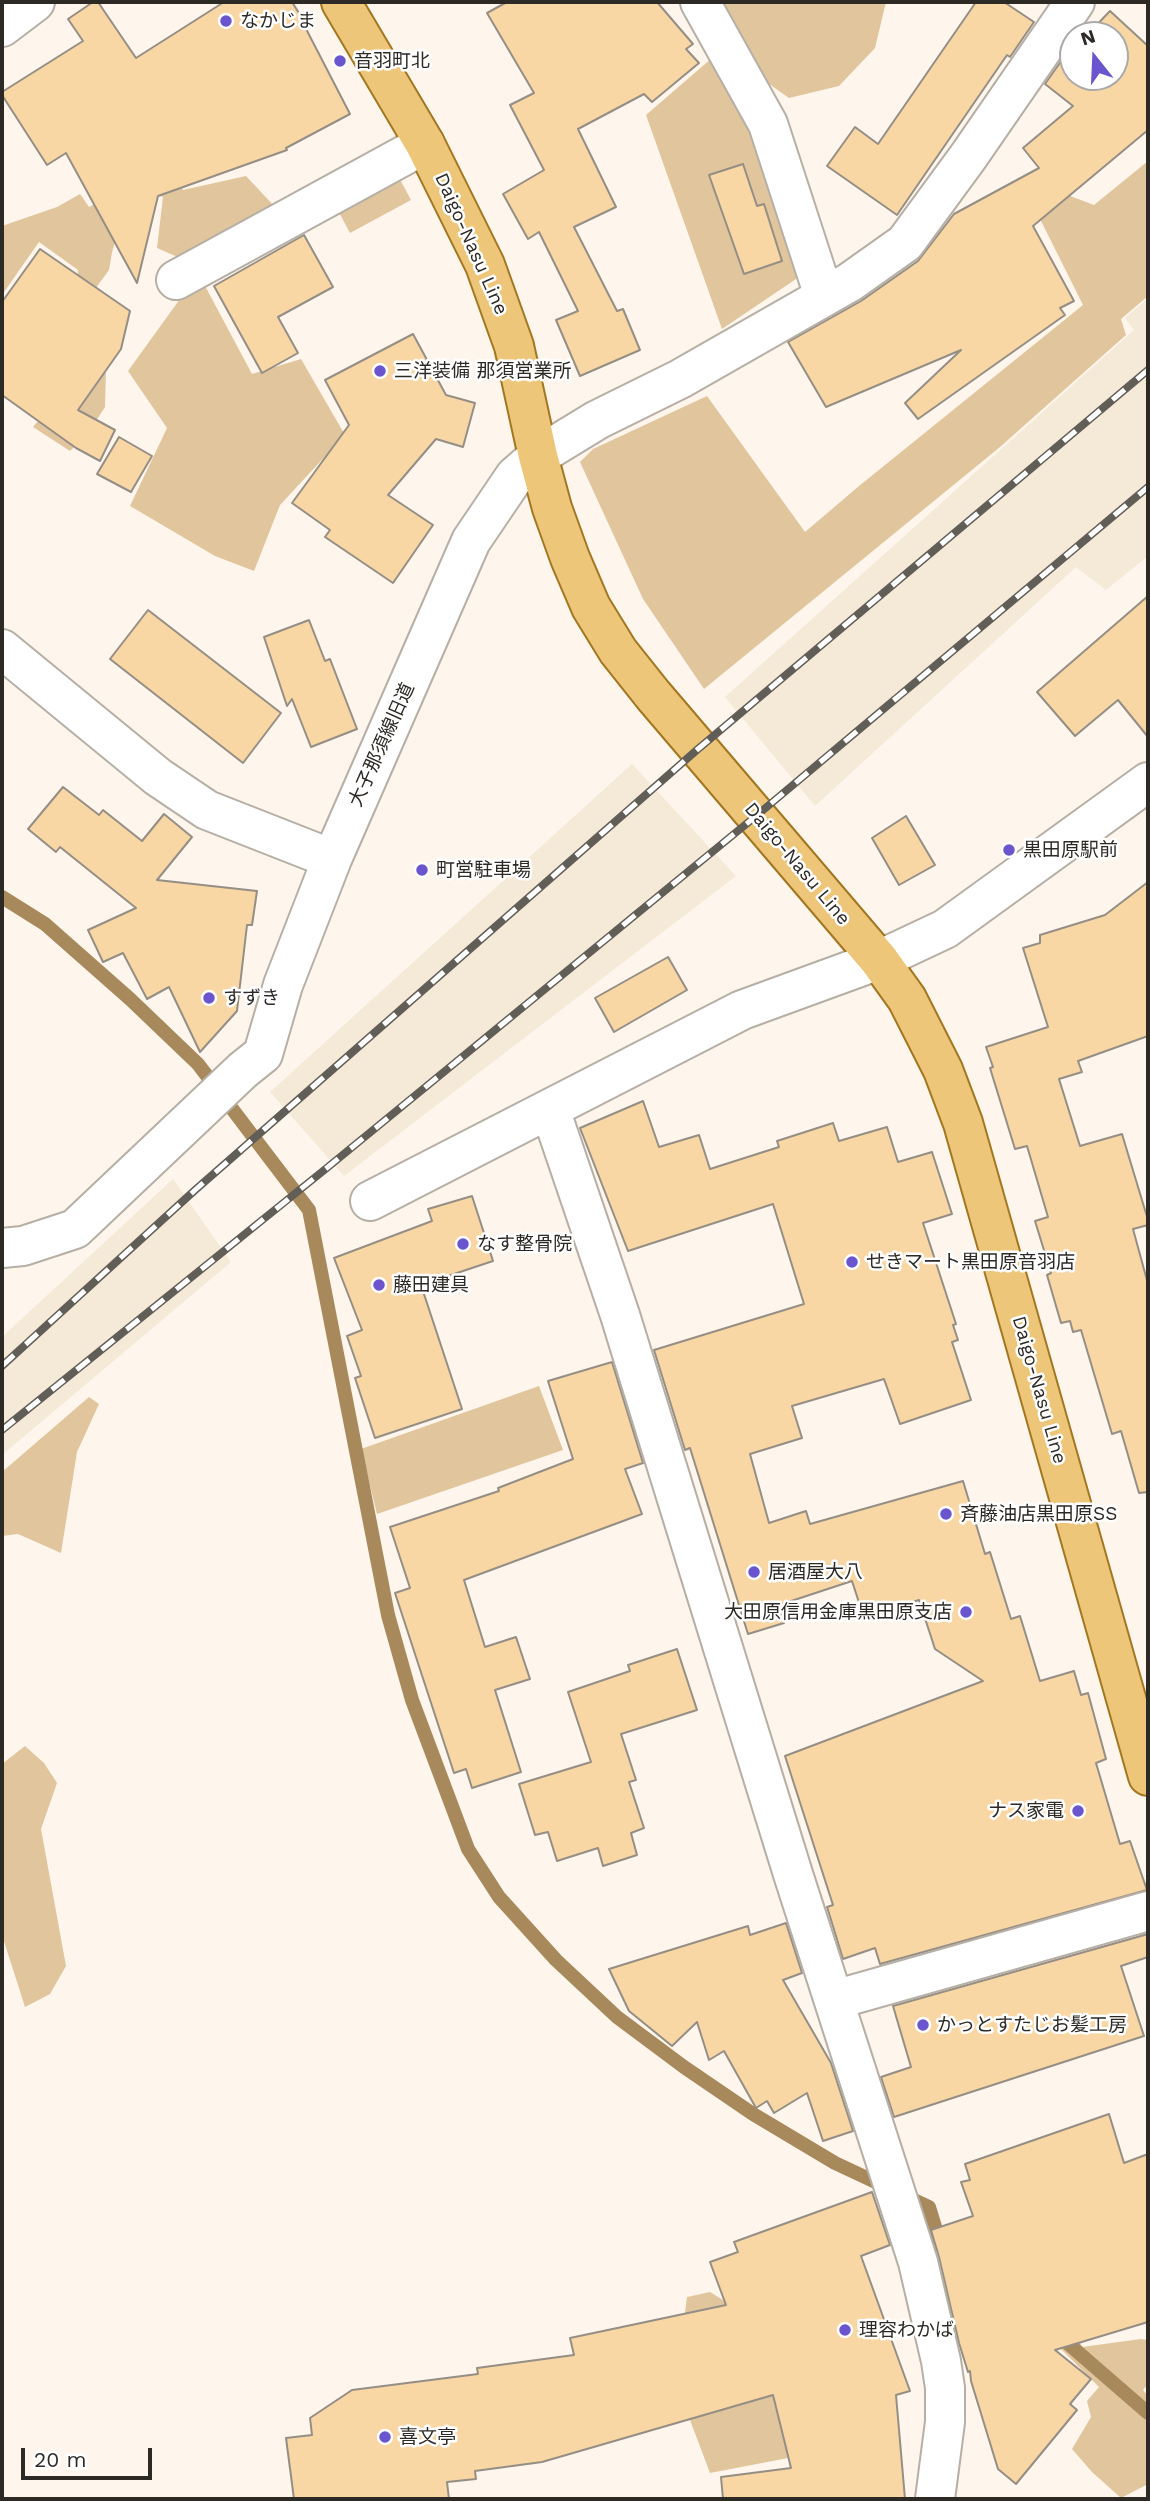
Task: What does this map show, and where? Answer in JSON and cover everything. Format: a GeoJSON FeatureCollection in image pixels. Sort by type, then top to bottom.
{"type":"FeatureCollection","features":[{"type":"Feature","properties":{"kind":"main road","name":"Daigo-Nasu Line"},"geometry":{"type":"LineString","coordinates":[[341,2],[425,144],[466,225],[501,304],[514,346],[538,456],[570,558],[591,607],[618,651],[683,731],[879,960],[907,999],[943,1070],[963,1122],[1148,1776]]}},
{"type":"Feature","properties":{"kind":"street"},"geometry":{"type":"LineString","coordinates":[[2,27],[35,2]]}},
{"type":"Feature","properties":{"kind":"street"},"geometry":{"type":"LineString","coordinates":[[700,2],[768,124],[824,296]]}},
{"type":"Feature","properties":{"kind":"street","name":"大子那須線旧道"},"geometry":{"type":"LineString","coordinates":[[2,1248],[23,1246],[75,1229],[253,1062],[332,859],[471,541],[515,476],[538,456],[597,420],[680,379],[850,282],[905,243],[1075,2]]}},
{"type":"Feature","properties":{"kind":"street"},"geometry":{"type":"LineString","coordinates":[[176,280],[425,144]]}},
{"type":"Feature","properties":{"kind":"street"},"geometry":{"type":"LineString","coordinates":[[2,649],[158,777],[207,810],[332,859]]}},
{"type":"Feature","properties":{"kind":"street"},"geometry":{"type":"LineString","coordinates":[[370,1202],[742,1010],[879,960],[945,929],[1148,782]]}},
{"type":"Feature","properties":{"kind":"street"},"geometry":{"type":"LineString","coordinates":[[550,1109],[620,1315],[793,1874],[918,2262],[941,2361],[945,2422],[935,2499]]}},
{"type":"Feature","properties":{"kind":"street"},"geometry":{"type":"LineString","coordinates":[[834,2000],[1148,1911]]}},
{"type":"Feature","properties":{"kind":"shaded area"},"geometry":{"type":"Polygon","coordinates":[[[722,2],[886,2],[875,48],[839,86],[789,98],[765,81],[722,2]]]}},
{"type":"Feature","properties":{"kind":"shaded area"},"geometry":{"type":"Polygon","coordinates":[[[712,58],[756,128],[803,264],[796,279],[722,329],[646,115],[712,58]]]}},
{"type":"Feature","properties":{"kind":"shaded area"},"geometry":{"type":"Polygon","coordinates":[[[159,127],[183,190],[246,176],[277,209],[182,259],[157,248],[163,197],[132,188],[109,270],[93,292],[76,285],[78,270],[39,242],[2,295],[2,226],[57,207],[80,194],[89,207],[123,189],[159,127]]]}},
{"type":"Feature","properties":{"kind":"shaded area"},"geometry":{"type":"Polygon","coordinates":[[[1148,161],[1148,296],[1121,319],[1126,335],[1000,447],[704,689],[643,599],[580,462],[593,449],[707,396],[805,532],[1083,305],[1027,193],[1057,191],[1094,205],[1148,161]]]}},
{"type":"Feature","properties":{"kind":"shaded area"},"geometry":{"type":"Polygon","coordinates":[[[396,172],[411,200],[350,233],[335,205],[396,172]]]}},
{"type":"Feature","properties":{"kind":"shaded area"},"geometry":{"type":"Polygon","coordinates":[[[204,284],[252,374],[301,359],[345,435],[280,505],[254,571],[215,556],[130,506],[167,428],[128,371],[185,292],[204,284]]]}},
{"type":"Feature","properties":{"kind":"shaded area"},"geometry":{"type":"Polygon","coordinates":[[[1148,298],[1148,556],[1106,590],[1076,567],[815,806],[725,697],[1134,330],[1125,318],[1148,298]]]}},
{"type":"Feature","properties":{"kind":"shaded area"},"geometry":{"type":"Polygon","coordinates":[[[106,369],[105,407],[88,433],[70,451],[33,427],[71,381],[106,369]]]}},
{"type":"Feature","properties":{"kind":"shaded area"},"geometry":{"type":"Polygon","coordinates":[[[632,764],[736,876],[344,1176],[270,1092],[632,764]]]}},
{"type":"Feature","properties":{"kind":"shaded area"},"geometry":{"type":"Polygon","coordinates":[[[173,1179],[231,1262],[2,1455],[2,1337],[173,1179]]]}},
{"type":"Feature","properties":{"kind":"shaded area"},"geometry":{"type":"Polygon","coordinates":[[[539,1386],[563,1450],[377,1514],[361,1449],[539,1386]]]}},
{"type":"Feature","properties":{"kind":"shaded area"},"geometry":{"type":"Polygon","coordinates":[[[89,1397],[99,1404],[77,1452],[61,1553],[18,1534],[2,1536],[2,1472],[89,1397]]]}},
{"type":"Feature","properties":{"kind":"shaded area"},"geometry":{"type":"Polygon","coordinates":[[[25,1746],[44,1763],[57,1783],[41,1829],[66,1966],[50,1994],[25,2007],[2,1935],[2,1764],[25,1746]]]}},
{"type":"Feature","properties":{"kind":"shaded area"},"geometry":{"type":"Polygon","coordinates":[[[710,2292],[736,2308],[809,2454],[710,2473],[690,2420],[668,2423],[694,2373],[685,2313],[687,2297],[710,2292]]]}},
{"type":"Feature","properties":{"kind":"shaded area"},"geometry":{"type":"Polygon","coordinates":[[[1067,2310],[1082,2347],[1148,2340],[1148,2384],[1143,2390],[1148,2396],[1148,2484],[1121,2498],[1092,2472],[1072,2449],[1091,2417],[1087,2401],[1099,2387],[1054,2342],[1067,2310]]]}},
{"type":"Feature","properties":{"kind":"building"},"geometry":{"type":"Polygon","coordinates":[[[93,2],[98,2],[136,58],[224,2],[292,2],[350,114],[286,148],[287,150],[158,196],[137,283],[66,153],[47,165],[2,95],[2,92],[83,41],[68,19],[93,2]]]}},
{"type":"Feature","properties":{"kind":"building"},"geometry":{"type":"Polygon","coordinates":[[[507,2],[657,2],[693,44],[686,49],[699,63],[652,102],[644,94],[578,129],[616,207],[574,227],[617,311],[623,309],[640,350],[580,376],[556,320],[578,311],[539,232],[528,239],[503,194],[544,170],[510,105],[534,93],[487,13],[507,2]]]}},
{"type":"Feature","properties":{"kind":"building"},"geometry":{"type":"Polygon","coordinates":[[[976,2],[1004,2],[1034,22],[1010,57],[1007,55],[897,215],[827,166],[855,127],[878,144],[976,2]]]}},
{"type":"Feature","properties":{"kind":"building"},"geometry":{"type":"Polygon","coordinates":[[[1110,11],[1121,21],[1100,21],[1110,11]]]}},
{"type":"Feature","properties":{"kind":"building"},"geometry":{"type":"Polygon","coordinates":[[[1129,28],[1148,46],[1148,130],[1033,226],[1074,301],[1060,308],[1065,315],[918,419],[905,403],[961,350],[826,407],[788,342],[861,301],[918,261],[954,214],[1039,168],[1023,148],[1073,106],[1045,84],[1059,64],[1059,91],[1129,91],[1129,28]]]}},
{"type":"Feature","properties":{"kind":"building"},"geometry":{"type":"Polygon","coordinates":[[[743,164],[757,206],[764,204],[782,261],[744,274],[709,175],[743,164]]]}},
{"type":"Feature","properties":{"kind":"building"},"geometry":{"type":"Polygon","coordinates":[[[304,235],[333,287],[278,317],[298,353],[262,373],[214,286],[304,235]]]}},
{"type":"Feature","properties":{"kind":"building"},"geometry":{"type":"Polygon","coordinates":[[[40,249],[130,311],[121,349],[78,410],[115,430],[100,461],[76,448],[2,395],[2,302],[40,249]]]}},
{"type":"Feature","properties":{"kind":"building"},"geometry":{"type":"Polygon","coordinates":[[[413,334],[446,395],[475,403],[463,447],[436,439],[388,495],[433,525],[393,583],[325,537],[330,530],[292,503],[349,425],[325,380],[413,334]]]}},
{"type":"Feature","properties":{"kind":"building"},"geometry":{"type":"Polygon","coordinates":[[[119,437],[152,456],[131,492],[97,474],[119,437]]]}},
{"type":"Feature","properties":{"kind":"building"},"geometry":{"type":"Polygon","coordinates":[[[1148,596],[1148,737],[1118,700],[1075,736],[1037,692],[1148,596]]]}},
{"type":"Feature","properties":{"kind":"building"},"geometry":{"type":"Polygon","coordinates":[[[148,610],[281,713],[243,763],[110,659],[148,610]]]}},
{"type":"Feature","properties":{"kind":"building"},"geometry":{"type":"Polygon","coordinates":[[[309,620],[325,661],[330,659],[357,729],[311,747],[292,699],[287,706],[264,637],[309,620]]]}},
{"type":"Feature","properties":{"kind":"building"},"geometry":{"type":"Polygon","coordinates":[[[63,787],[99,815],[103,810],[142,841],[164,814],[192,837],[157,880],[257,891],[252,925],[247,925],[237,1011],[200,1052],[169,987],[147,999],[123,953],[103,962],[88,930],[136,908],[60,847],[56,852],[28,829],[63,787]]]}},
{"type":"Feature","properties":{"kind":"building"},"geometry":{"type":"Polygon","coordinates":[[[906,816],[935,865],[899,885],[872,838],[906,816]]]}},
{"type":"Feature","properties":{"kind":"building"},"geometry":{"type":"Polygon","coordinates":[[[1148,882],[1148,1036],[1078,1061],[1082,1072],[1059,1079],[1080,1146],[1122,1134],[1148,1220],[1148,1225],[1133,1229],[1148,1284],[1148,1492],[1139,1493],[1121,1431],[1112,1434],[1081,1330],[1073,1332],[1070,1321],[1061,1323],[1047,1275],[1051,1273],[1035,1221],[1048,1217],[1027,1146],[1015,1149],[986,1047],[1048,1027],[1023,948],[1040,943],[1040,935],[1105,915],[1148,882]]]}},
{"type":"Feature","properties":{"kind":"building"},"geometry":{"type":"Polygon","coordinates":[[[668,957],[687,990],[614,1032],[595,998],[668,957]]]}},
{"type":"Feature","properties":{"kind":"building"},"geometry":{"type":"Polygon","coordinates":[[[643,1101],[659,1147],[699,1135],[710,1169],[779,1147],[777,1141],[833,1123],[839,1141],[887,1127],[898,1162],[932,1152],[952,1214],[923,1223],[956,1324],[953,1325],[958,1340],[952,1342],[971,1400],[900,1424],[884,1379],[792,1406],[802,1438],[750,1454],[769,1523],[806,1511],[810,1524],[963,1481],[985,1554],[990,1552],[1011,1619],[1020,1616],[1040,1681],[1074,1671],[1081,1695],[1088,1693],[1106,1759],[1096,1763],[1120,1844],[1130,1841],[1147,1890],[880,1964],[875,1948],[843,1959],[827,1907],[833,1905],[785,1756],[983,1681],[935,1649],[919,1600],[864,1618],[852,1581],[779,1605],[784,1623],[748,1634],[690,1448],[685,1450],[654,1350],[804,1304],[773,1204],[628,1251],[580,1128],[643,1101]]]}},
{"type":"Feature","properties":{"kind":"building"},"geometry":{"type":"Polygon","coordinates":[[[472,1196],[493,1261],[421,1285],[462,1409],[375,1438],[355,1378],[361,1376],[347,1336],[362,1330],[334,1258],[432,1221],[428,1209],[472,1196]]]}},
{"type":"Feature","properties":{"kind":"building"},"geometry":{"type":"Polygon","coordinates":[[[612,1362],[643,1463],[625,1469],[642,1514],[464,1580],[485,1647],[516,1637],[530,1679],[495,1690],[521,1772],[472,1788],[466,1769],[454,1773],[395,1593],[410,1588],[390,1527],[499,1491],[498,1488],[573,1459],[548,1381],[612,1362]]]}},
{"type":"Feature","properties":{"kind":"building"},"geometry":{"type":"Polygon","coordinates":[[[677,1649],[697,1710],[621,1734],[636,1780],[629,1782],[644,1828],[631,1833],[637,1855],[603,1866],[598,1848],[557,1861],[548,1832],[535,1835],[519,1784],[591,1762],[568,1692],[630,1671],[628,1665],[677,1649]]]}},
{"type":"Feature","properties":{"kind":"building"},"geometry":{"type":"Polygon","coordinates":[[[786,1923],[802,1973],[783,1980],[831,2063],[853,2131],[823,2141],[807,2093],[774,2113],[767,2101],[756,2108],[724,2051],[709,2060],[697,2022],[672,2046],[629,2011],[609,1969],[748,1926],[750,1935],[786,1923]]]}},
{"type":"Feature","properties":{"kind":"building"},"geometry":{"type":"Polygon","coordinates":[[[1148,1934],[1148,1957],[1121,1966],[1144,2036],[894,2117],[881,2077],[911,2067],[893,2006],[1148,1934]]]}},
{"type":"Feature","properties":{"kind":"building"},"geometry":{"type":"Polygon","coordinates":[[[1109,2114],[1124,2163],[1148,2154],[1148,2322],[1055,2350],[1091,2379],[1070,2404],[1077,2410],[1016,2484],[998,2469],[970,2371],[968,2372],[959,2343],[931,2230],[973,2216],[961,2182],[970,2180],[965,2164],[1109,2114]]]}},
{"type":"Feature","properties":{"kind":"building"},"geometry":{"type":"Polygon","coordinates":[[[872,2192],[890,2245],[861,2256],[910,2391],[896,2395],[905,2499],[723,2499],[721,2477],[791,2468],[773,2395],[542,2462],[475,2471],[476,2479],[447,2482],[449,2499],[294,2499],[286,2438],[312,2435],[310,2418],[352,2390],[478,2374],[477,2368],[574,2355],[570,2338],[726,2305],[710,2262],[738,2252],[734,2242],[872,2192]]]}},
{"type":"Feature","properties":{"kind":"waterway"},"geometry":{"type":"LineString","coordinates":[[2,897],[45,924],[198,1064],[309,1210],[388,1615],[412,1700],[468,1849],[499,1897],[556,1960],[617,2017],[684,2067],[753,2114],[835,2163],[929,2207],[941,2246]]}},
{"type":"Feature","properties":{"kind":"waterway"},"geometry":{"type":"LineString","coordinates":[[1057,2334],[1148,2413]]}},
{"type":"Feature","properties":{"kind":"railway"},"geometry":{"type":"LineString","coordinates":[[2,1366],[194,1191],[698,749],[1148,370]]}},
{"type":"Feature","properties":{"kind":"railway"},"geometry":{"type":"LineString","coordinates":[[2,1430],[756,816],[1148,487]]}},
{"type":"Feature","properties":{"kind":"place","name":"なかじま"},"geometry":{"type":"Point","coordinates":[226,21]}},
{"type":"Feature","properties":{"kind":"place","name":"音羽町北"},"geometry":{"type":"Point","coordinates":[340,61]}},
{"type":"Feature","properties":{"kind":"place","name":"三洋装備 那須営業所"},"geometry":{"type":"Point","coordinates":[380,371]}},
{"type":"Feature","properties":{"kind":"place","name":"黒田原駅前"},"geometry":{"type":"Point","coordinates":[1009,850]}},
{"type":"Feature","properties":{"kind":"place","name":"町営駐車場"},"geometry":{"type":"Point","coordinates":[422,870]}},
{"type":"Feature","properties":{"kind":"place","name":"すずき"},"geometry":{"type":"Point","coordinates":[209,998]}},
{"type":"Feature","properties":{"kind":"place","name":"なす整骨院"},"geometry":{"type":"Point","coordinates":[463,1244]}},
{"type":"Feature","properties":{"kind":"place","name":"せきマート黒田原音羽店"},"geometry":{"type":"Point","coordinates":[852,1262]}},
{"type":"Feature","properties":{"kind":"place","name":"藤田建具"},"geometry":{"type":"Point","coordinates":[379,1285]}},
{"type":"Feature","properties":{"kind":"place","name":"斉藤油店黒田原SS"},"geometry":{"type":"Point","coordinates":[946,1514]}},
{"type":"Feature","properties":{"kind":"place","name":"居酒屋大八"},"geometry":{"type":"Point","coordinates":[754,1572]}},
{"type":"Feature","properties":{"kind":"place","name":"大田原信用金庫黒田原支店"},"geometry":{"type":"Point","coordinates":[966,1612]}},
{"type":"Feature","properties":{"kind":"place","name":"ナス家電"},"geometry":{"type":"Point","coordinates":[1078,1811]}},
{"type":"Feature","properties":{"kind":"place","name":"かっとすたじお髪工房"},"geometry":{"type":"Point","coordinates":[923,2025]}},
{"type":"Feature","properties":{"kind":"place","name":"理容わかば"},"geometry":{"type":"Point","coordinates":[845,2330]}},
{"type":"Feature","properties":{"kind":"place","name":"喜文亭"},"geometry":{"type":"Point","coordinates":[385,2437]}}]}
